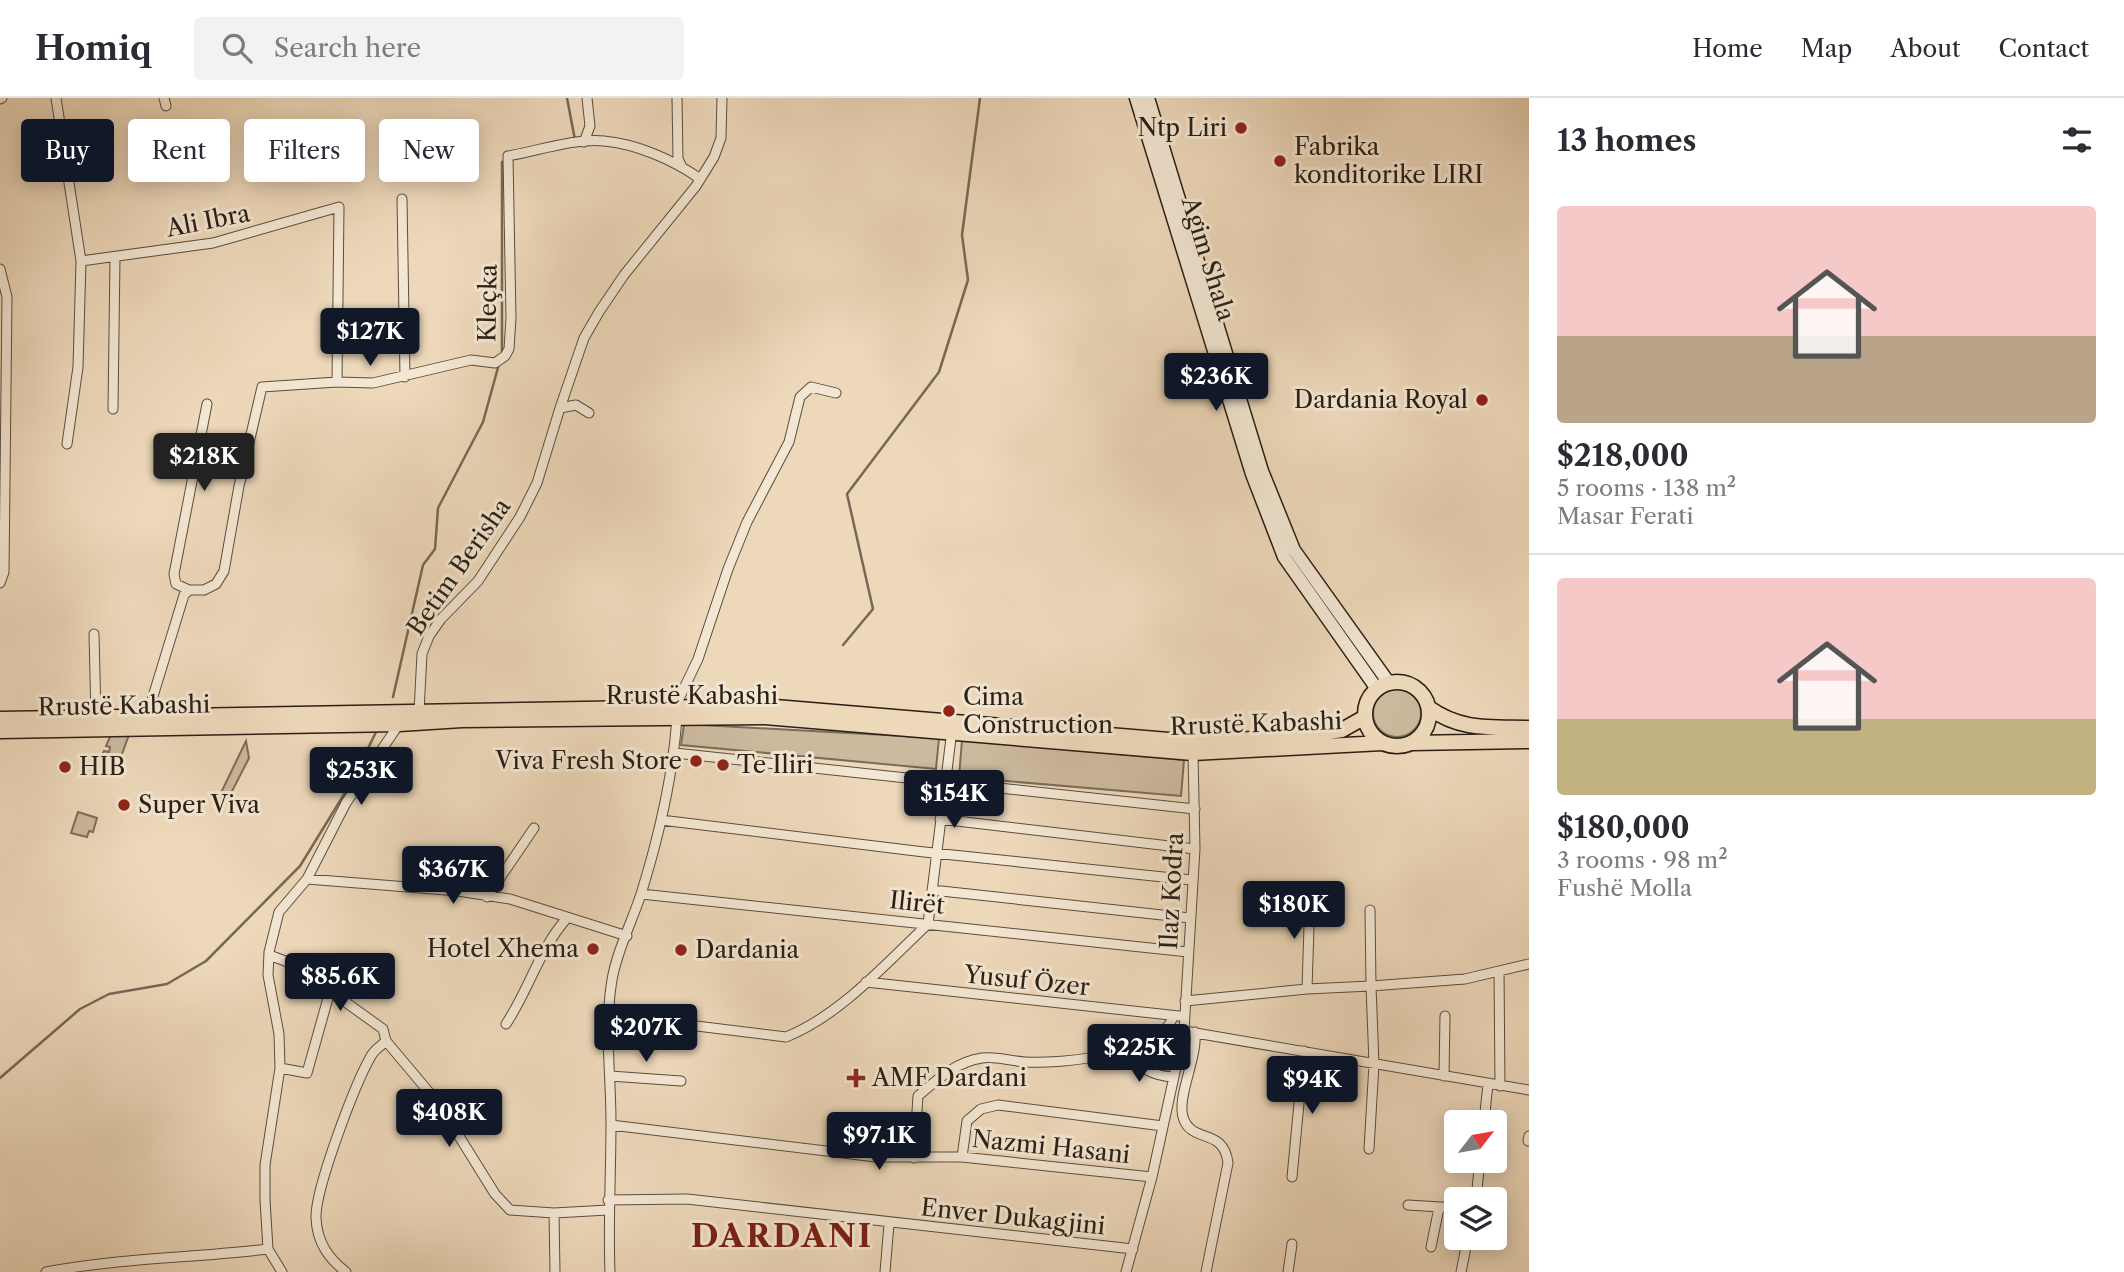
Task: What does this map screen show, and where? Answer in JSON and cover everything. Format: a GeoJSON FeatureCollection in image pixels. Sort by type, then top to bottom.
{"type":"FeatureCollection","features":[{"type":"Feature","properties":{"kind":"main road","name":"Agim Shala"},"geometry":{"type":"LineString","coordinates":[[1136,98],[1252,474],[1284,557],[1383,686]]}},
{"type":"Feature","properties":{"kind":"main road","name":"Agim Shala"},"geometry":{"type":"LineString","coordinates":[[1148,98],[1262,471],[1294,550],[1383,686]]}},
{"type":"Feature","properties":{"kind":"main road"},"geometry":{"type":"LineString","coordinates":[[1412,743],[1426,729],[1429,708],[1423,694],[1411,685],[1383,686],[1368,702],[1365,717],[1373,736],[1382,743],[1391,746],[1412,743],[1529,741]]}},
{"type":"Feature","properties":{"kind":"main road"},"geometry":{"type":"LineString","coordinates":[[1429,708],[1446,720],[1461,726],[1529,728]]}},
{"type":"Feature","properties":{"kind":"main road","name":"Rrustë Kabashi"},"geometry":{"type":"LineString","coordinates":[[0,719],[419,711],[676,711],[1193,742],[1292,737],[1342,730],[1365,717]]}},
{"type":"Feature","properties":{"kind":"main road","name":"Rrustë Kabashi"},"geometry":{"type":"LineString","coordinates":[[0,731],[399,724],[676,711]]}},
{"type":"Feature","properties":{"kind":"main road","name":"Rrustë Kabashi"},"geometry":{"type":"LineString","coordinates":[[952,727],[1193,753],[1382,743]]}},
{"type":"Feature","properties":{"kind":"street"},"geometry":{"type":"LineString","coordinates":[[56,98],[81,261],[79,367],[67,444]]}},
{"type":"Feature","properties":{"kind":"street"},"geometry":{"type":"LineString","coordinates":[[587,98],[590,126],[584,142],[603,140],[631,146],[682,167],[699,178]]}},
{"type":"Feature","properties":{"kind":"street"},"geometry":{"type":"LineString","coordinates":[[677,98],[678,159],[682,167]]}},
{"type":"Feature","properties":{"kind":"street","name":"Betim Berisha"},"geometry":{"type":"LineString","coordinates":[[419,711],[422,654],[429,636],[441,618],[478,580],[520,517],[537,483],[559,408],[584,338],[599,312],[714,157],[721,138],[722,98]]}},
{"type":"Feature","properties":{"kind":"street","name":"Kleçka"},"geometry":{"type":"LineString","coordinates":[[189,590],[204,590],[216,584],[224,571],[262,387],[373,383],[471,360],[495,363],[501,361],[509,349],[508,156],[584,142]]}},
{"type":"Feature","properties":{"kind":"street"},"geometry":{"type":"LineString","coordinates":[[402,199],[405,377]]}},
{"type":"Feature","properties":{"kind":"street","name":"Ali Ibra"},"geometry":{"type":"LineString","coordinates":[[81,261],[213,243],[340,207],[337,383]]}},
{"type":"Feature","properties":{"kind":"street"},"geometry":{"type":"LineString","coordinates":[[113,409],[115,257]]}},
{"type":"Feature","properties":{"kind":"street"},"geometry":{"type":"LineString","coordinates":[[0,269],[4,297],[4,572],[0,583]]}},
{"type":"Feature","properties":{"kind":"street"},"geometry":{"type":"LineString","coordinates":[[610,1272],[608,1205],[611,1125],[607,1015],[613,976],[641,894],[661,820],[675,753],[676,711],[698,659],[747,522],[789,442],[800,397],[811,387],[836,393]]}},
{"type":"Feature","properties":{"kind":"street"},"geometry":{"type":"LineString","coordinates":[[146,716],[184,594],[189,590],[176,584],[174,574],[207,404]]}},
{"type":"Feature","properties":{"kind":"street"},"geometry":{"type":"LineString","coordinates":[[559,408],[576,405],[589,413]]}},
{"type":"Feature","properties":{"kind":"street"},"geometry":{"type":"LineString","coordinates":[[94,634],[96,717]]}},
{"type":"Feature","properties":{"kind":"street"},"geometry":{"type":"LineString","coordinates":[[282,1272],[268,1249],[265,1165],[280,1068],[279,1034],[268,975],[269,955],[279,912],[307,879],[346,803],[399,724]]}},
{"type":"Feature","properties":{"kind":"street"},"geometry":{"type":"LineString","coordinates":[[607,1015],[786,1037],[806,1029],[866,982],[928,924],[952,727]]}},
{"type":"Feature","properties":{"kind":"street"},"geometry":{"type":"LineString","coordinates":[[675,753],[945,779],[1195,808]]}},
{"type":"Feature","properties":{"kind":"street","name":"Ilaz Kodra"},"geometry":{"type":"LineString","coordinates":[[1126,1272],[1152,1177],[1184,1031],[1195,849],[1193,753]]}},
{"type":"Feature","properties":{"kind":"street"},"geometry":{"type":"LineString","coordinates":[[940,819],[1195,849]]}},
{"type":"Feature","properties":{"kind":"street"},"geometry":{"type":"LineString","coordinates":[[661,820],[936,854],[1192,880]]}},
{"type":"Feature","properties":{"kind":"street"},"geometry":{"type":"LineString","coordinates":[[487,897],[534,828]]}},
{"type":"Feature","properties":{"kind":"street"},"geometry":{"type":"LineString","coordinates":[[307,879],[458,891],[542,907],[567,918],[627,936]]}},
{"type":"Feature","properties":{"kind":"street"},"geometry":{"type":"LineString","coordinates":[[932,890],[1190,918]]}},
{"type":"Feature","properties":{"kind":"street","name":"Ilirët"},"geometry":{"type":"LineString","coordinates":[[641,894],[1188,953]]}},
{"type":"Feature","properties":{"kind":"street"},"geometry":{"type":"LineString","coordinates":[[1307,989],[1310,895]]}},
{"type":"Feature","properties":{"kind":"street"},"geometry":{"type":"LineString","coordinates":[[1369,1149],[1374,1064],[1370,910]]}},
{"type":"Feature","properties":{"kind":"street"},"geometry":{"type":"LineString","coordinates":[[506,1024],[521,1001],[548,940],[567,918]]}},
{"type":"Feature","properties":{"kind":"street"},"geometry":{"type":"LineString","coordinates":[[269,955],[312,971],[330,990],[383,1029],[386,1041],[375,1049],[364,1071],[325,1174],[316,1217],[321,1244],[331,1261],[346,1272]]}},
{"type":"Feature","properties":{"kind":"street"},"geometry":{"type":"LineString","coordinates":[[1185,1002],[1307,989],[1465,979],[1529,964]]}},
{"type":"Feature","properties":{"kind":"street"},"geometry":{"type":"LineString","coordinates":[[1499,971],[1500,1086]]}},
{"type":"Feature","properties":{"kind":"street","name":"Yusuf Özer"},"geometry":{"type":"LineString","coordinates":[[866,982],[1173,1017],[1184,1016]]}},
{"type":"Feature","properties":{"kind":"street"},"geometry":{"type":"LineString","coordinates":[[280,1068],[307,1073],[330,990]]}},
{"type":"Feature","properties":{"kind":"street"},"geometry":{"type":"LineString","coordinates":[[1444,1076],[1445,1016]]}},
{"type":"Feature","properties":{"kind":"street"},"geometry":{"type":"LineString","coordinates":[[914,1158],[918,1096],[953,1067],[983,1057],[1028,1062],[1136,1049],[1169,1028],[1173,1017]]}},
{"type":"Feature","properties":{"kind":"street"},"geometry":{"type":"LineString","coordinates":[[1184,1031],[1529,1090]]}},
{"type":"Feature","properties":{"kind":"street"},"geometry":{"type":"LineString","coordinates":[[1195,1032],[1196,1052],[1181,1112],[1184,1123],[1192,1130],[1219,1141],[1227,1151],[1228,1163],[1206,1272]]}},
{"type":"Feature","properties":{"kind":"street","name":"Enver Dukagjini"},"geometry":{"type":"LineString","coordinates":[[386,1041],[439,1104],[495,1194],[510,1210],[554,1213],[608,1205],[687,1199],[889,1224],[1133,1249]]}},
{"type":"Feature","properties":{"kind":"street"},"geometry":{"type":"LineString","coordinates":[[1123,1051],[1144,1071],[1160,1077],[1174,1077]]}},
{"type":"Feature","properties":{"kind":"street"},"geometry":{"type":"LineString","coordinates":[[1292,1177],[1304,1051]]}},
{"type":"Feature","properties":{"kind":"street"},"geometry":{"type":"LineString","coordinates":[[610,1076],[681,1081]]}},
{"type":"Feature","properties":{"kind":"street"},"geometry":{"type":"LineString","coordinates":[[1485,1110],[1488,1084]]}},
{"type":"Feature","properties":{"kind":"street"},"geometry":{"type":"LineString","coordinates":[[962,1157],[967,1121],[981,1109],[998,1105],[1163,1126]]}},
{"type":"Feature","properties":{"kind":"street","name":"Nazmi Hasani"},"geometry":{"type":"LineString","coordinates":[[611,1125],[876,1157],[962,1157],[1152,1177]]}},
{"type":"Feature","properties":{"kind":"street"},"geometry":{"type":"LineString","coordinates":[[1408,1205],[1444,1208]]}},
{"type":"Feature","properties":{"kind":"street"},"geometry":{"type":"LineString","coordinates":[[1431,1247],[1440,1208]]}},
{"type":"Feature","properties":{"kind":"street"},"geometry":{"type":"LineString","coordinates":[[554,1213],[555,1272]]}},
{"type":"Feature","properties":{"kind":"street","name":"Enver Dukagjini"},"geometry":{"type":"LineString","coordinates":[[886,1272],[889,1224]]}},
{"type":"Feature","properties":{"kind":"street"},"geometry":{"type":"LineString","coordinates":[[1288,1272],[1292,1244]]}},
{"type":"Feature","properties":{"kind":"street"},"geometry":{"type":"LineString","coordinates":[[46,1272],[100,1262],[209,1256],[268,1249]]}},
{"type":"Feature","properties":{"kind":"street"},"geometry":{"type":"LineString","coordinates":[[1461,1272],[1465,1250]]}},
{"type":"Feature","properties":{"kind":"shaded area"},"geometry":{"type":"Polygon","coordinates":[[[1397,689],[1414,696],[1421,713],[1414,730],[1397,737],[1380,730],[1373,713],[1380,696],[1397,689]]]}},
{"type":"Feature","properties":{"kind":"shaded area"},"geometry":{"type":"Polygon","coordinates":[[[684,724],[939,738],[936,769],[681,745],[684,724]]]}},
{"type":"Feature","properties":{"kind":"shaded area"},"geometry":{"type":"Polygon","coordinates":[[[112,732],[130,732],[119,762],[102,756],[104,751],[109,752],[110,747],[106,746],[112,732]]]}},
{"type":"Feature","properties":{"kind":"shaded area"},"geometry":{"type":"Polygon","coordinates":[[[962,740],[1184,760],[1181,796],[959,777],[962,740]]]}},
{"type":"Feature","properties":{"kind":"shaded area"},"geometry":{"type":"Polygon","coordinates":[[[246,741],[249,758],[226,803],[218,799],[246,741]]]}},
{"type":"Feature","properties":{"kind":"shaded area"},"geometry":{"type":"Polygon","coordinates":[[[78,812],[97,818],[93,832],[89,831],[87,837],[71,833],[78,812]]]}},
{"type":"Feature","properties":{"kind":"waterway"},"geometry":{"type":"LineString","coordinates":[[567,98],[575,140]]}},
{"type":"Feature","properties":{"kind":"waterway"},"geometry":{"type":"LineString","coordinates":[[843,645],[873,609],[847,494],[939,372],[968,280],[962,235],[980,98]]}},
{"type":"Feature","properties":{"kind":"waterway"},"geometry":{"type":"LineString","coordinates":[[502,354],[502,162],[523,157]]}},
{"type":"Feature","properties":{"kind":"waterway"},"geometry":{"type":"LineString","coordinates":[[393,697],[423,565],[435,549],[438,508],[483,422],[499,364]]}},
{"type":"Feature","properties":{"kind":"waterway"},"geometry":{"type":"LineString","coordinates":[[0,1078],[80,1009],[109,994],[167,984],[206,961],[300,866],[351,783],[377,730]]}},
{"type":"Feature","properties":{"kind":"place","name":"Ntp Liri"},"geometry":{"type":"Point","coordinates":[1241,128]}},
{"type":"Feature","properties":{"kind":"place","name":"Fabrika konditorike LIRI"},"geometry":{"type":"Point","coordinates":[1280,161]}},
{"type":"Feature","properties":{"kind":"place","name":"Dardania Royal"},"geometry":{"type":"Point","coordinates":[1482,400]}},
{"type":"Feature","properties":{"kind":"place","name":"Cima Construction"},"geometry":{"type":"Point","coordinates":[949,711]}},
{"type":"Feature","properties":{"kind":"place","name":"Viva Fresh Store"},"geometry":{"type":"Point","coordinates":[696,761]}},
{"type":"Feature","properties":{"kind":"place","name":"Te Iliri"},"geometry":{"type":"Point","coordinates":[723,765]}},
{"type":"Feature","properties":{"kind":"place","name":"HIB"},"geometry":{"type":"Point","coordinates":[65,767]}},
{"type":"Feature","properties":{"kind":"place","name":"Super Viva"},"geometry":{"type":"Point","coordinates":[124,805]}},
{"type":"Feature","properties":{"kind":"place","name":"Hotel Xhema"},"geometry":{"type":"Point","coordinates":[593,949]}},
{"type":"Feature","properties":{"kind":"place","name":"Dardania"},"geometry":{"type":"Point","coordinates":[681,950]}},
{"type":"Feature","properties":{"kind":"place","name":"AMF Dardani"},"geometry":{"type":"Point","coordinates":[856,1078]}},
{"type":"Feature","properties":{"kind":"district","name":"DARDANI"},"geometry":{"type":"Point","coordinates":[782,1236]}}]}
